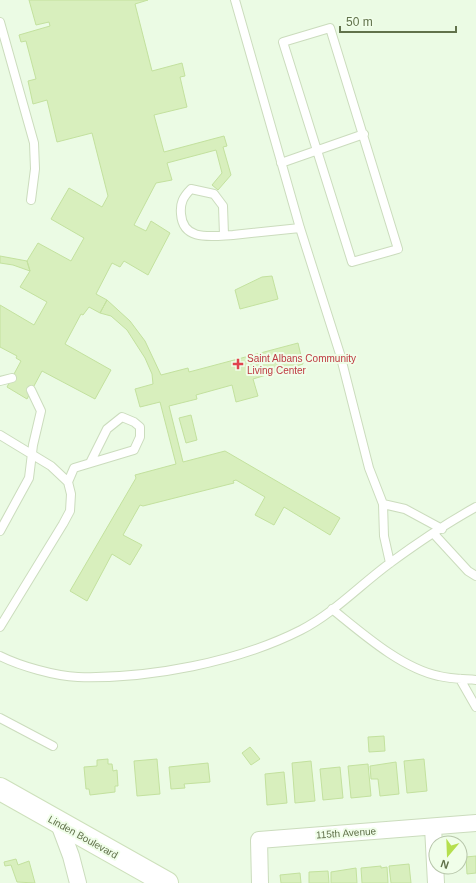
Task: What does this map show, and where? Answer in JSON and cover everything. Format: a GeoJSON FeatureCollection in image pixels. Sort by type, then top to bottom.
{"type":"FeatureCollection","features":[{"type":"Feature","properties":{"kind":"main road","name":"Linden Boulevard"},"geometry":{"type":"LineString","coordinates":[[0,789],[59,824],[167,883]]}},
{"type":"Feature","properties":{"kind":"street","name":"115th Avenue"},"geometry":{"type":"LineString","coordinates":[[260,883],[259,840],[476,823]]}},
{"type":"Feature","properties":{"kind":"street"},"geometry":{"type":"LineString","coordinates":[[59,824],[71,856],[78,883]]}},
{"type":"Feature","properties":{"kind":"street"},"geometry":{"type":"LineString","coordinates":[[433,827],[436,883]]}},
{"type":"Feature","properties":{"kind":"lane"},"geometry":{"type":"LineString","coordinates":[[238,1],[281,164],[340,354],[369,468],[383,504],[384,536],[390,564]]}},
{"type":"Feature","properties":{"kind":"lane"},"geometry":{"type":"LineString","coordinates":[[0,22],[34,143],[34,169],[31,200]]}},
{"type":"Feature","properties":{"kind":"lane"},"geometry":{"type":"LineString","coordinates":[[330,28],[364,134],[398,249],[352,262],[283,42],[330,28]]}},
{"type":"Feature","properties":{"kind":"lane"},"geometry":{"type":"LineString","coordinates":[[281,164],[364,134]]}},
{"type":"Feature","properties":{"kind":"lane"},"geometry":{"type":"LineString","coordinates":[[224,235],[223,206],[214,194],[191,189],[183,197],[180,209],[181,220],[185,229],[192,234],[224,235],[300,228]]}},
{"type":"Feature","properties":{"kind":"lane"},"geometry":{"type":"LineString","coordinates":[[0,381],[12,378]]}},
{"type":"Feature","properties":{"kind":"lane"},"geometry":{"type":"LineString","coordinates":[[0,531],[29,478],[41,411],[31,390]]}},
{"type":"Feature","properties":{"kind":"lane"},"geometry":{"type":"LineString","coordinates":[[68,482],[74,468],[134,450],[140,437],[140,427],[134,422],[122,417],[107,429],[90,463]]}},
{"type":"Feature","properties":{"kind":"lane"},"geometry":{"type":"LineString","coordinates":[[0,435],[51,466],[68,482],[71,494],[70,511],[0,627]]}},
{"type":"Feature","properties":{"kind":"lane"},"geometry":{"type":"LineString","coordinates":[[383,504],[405,509],[442,529]]}},
{"type":"Feature","properties":{"kind":"lane"},"geometry":{"type":"LineString","coordinates":[[0,656],[41,670],[77,677],[123,676],[177,668],[237,656],[301,630],[332,609],[390,564],[476,508]]}},
{"type":"Feature","properties":{"kind":"lane"},"geometry":{"type":"LineString","coordinates":[[434,534],[468,571],[476,576]]}},
{"type":"Feature","properties":{"kind":"lane"},"geometry":{"type":"LineString","coordinates":[[332,609],[368,637],[421,670],[439,677],[476,680]]}},
{"type":"Feature","properties":{"kind":"lane"},"geometry":{"type":"LineString","coordinates":[[460,679],[476,707]]}},
{"type":"Feature","properties":{"kind":"lane"},"geometry":{"type":"LineString","coordinates":[[0,718],[53,746]]}},
{"type":"Feature","properties":{"kind":"building"},"geometry":{"type":"Polygon","coordinates":[[[29,0],[148,0],[135,4],[152,71],[182,63],[185,76],[180,77],[187,107],[154,115],[164,152],[224,136],[227,146],[223,147],[231,175],[218,190],[212,185],[222,173],[216,150],[167,163],[172,180],[156,183],[134,225],[146,231],[151,221],[170,233],[148,275],[124,261],[120,267],[112,263],[96,294],[107,300],[100,313],[89,307],[83,315],[81,314],[65,344],[111,370],[95,399],[42,371],[27,399],[7,387],[21,361],[16,358],[17,356],[0,347],[0,305],[34,325],[47,302],[20,287],[30,271],[27,261],[38,243],[71,261],[84,238],[51,219],[69,188],[102,207],[108,196],[92,133],[57,142],[47,100],[33,104],[28,81],[36,79],[26,41],[21,42],[19,35],[50,26],[49,22],[36,25],[29,0]]]}},
{"type":"Feature","properties":{"kind":"building"},"geometry":{"type":"Polygon","coordinates":[[[0,256],[27,261],[30,271],[13,265],[0,263],[0,256]]]}},
{"type":"Feature","properties":{"kind":"building"},"geometry":{"type":"Polygon","coordinates":[[[272,276],[278,299],[240,309],[235,290],[262,277],[272,276]]]}},
{"type":"Feature","properties":{"kind":"building"},"geometry":{"type":"Polygon","coordinates":[[[107,300],[130,321],[145,341],[161,375],[188,368],[189,372],[298,343],[303,364],[253,379],[258,396],[236,402],[232,385],[196,395],[197,399],[169,406],[183,462],[225,451],[340,518],[330,535],[284,507],[274,525],[255,515],[265,497],[236,480],[233,481],[234,483],[143,506],[140,505],[123,535],[142,545],[130,565],[112,554],[87,601],[70,591],[136,478],[135,475],[176,464],[160,402],[140,407],[135,389],[153,384],[152,374],[145,358],[127,330],[111,316],[100,313],[107,300]]]}},
{"type":"Feature","properties":{"kind":"building"},"geometry":{"type":"Polygon","coordinates":[[[191,415],[197,440],[186,443],[179,418],[191,415]]]}},
{"type":"Feature","properties":{"kind":"building"},"geometry":{"type":"Polygon","coordinates":[[[384,736],[385,751],[369,752],[368,737],[384,736]]]}},
{"type":"Feature","properties":{"kind":"building"},"geometry":{"type":"Polygon","coordinates":[[[250,747],[260,759],[251,765],[242,753],[250,747]]]}},
{"type":"Feature","properties":{"kind":"building"},"geometry":{"type":"Polygon","coordinates":[[[108,759],[108,764],[112,764],[113,771],[117,770],[118,786],[115,786],[115,792],[90,795],[89,789],[86,789],[84,767],[97,766],[97,760],[108,759]]]}},
{"type":"Feature","properties":{"kind":"building"},"geometry":{"type":"Polygon","coordinates":[[[157,759],[160,794],[137,796],[134,761],[157,759]]]}},
{"type":"Feature","properties":{"kind":"building"},"geometry":{"type":"Polygon","coordinates":[[[424,759],[427,791],[407,793],[404,761],[424,759]]]}},
{"type":"Feature","properties":{"kind":"building"},"geometry":{"type":"Polygon","coordinates":[[[311,761],[315,801],[295,803],[292,763],[311,761]]]}},
{"type":"Feature","properties":{"kind":"building"},"geometry":{"type":"Polygon","coordinates":[[[396,762],[399,794],[380,796],[378,779],[371,779],[370,766],[396,762]]]}},
{"type":"Feature","properties":{"kind":"building"},"geometry":{"type":"Polygon","coordinates":[[[208,763],[210,782],[184,784],[185,788],[171,789],[169,767],[208,763]]]}},
{"type":"Feature","properties":{"kind":"building"},"geometry":{"type":"Polygon","coordinates":[[[368,764],[371,796],[351,798],[348,766],[368,764]]]}},
{"type":"Feature","properties":{"kind":"building"},"geometry":{"type":"Polygon","coordinates":[[[340,767],[343,798],[323,800],[320,769],[340,767]]]}},
{"type":"Feature","properties":{"kind":"building"},"geometry":{"type":"Polygon","coordinates":[[[284,772],[287,803],[267,805],[265,774],[284,772]]]}},
{"type":"Feature","properties":{"kind":"building"},"geometry":{"type":"Polygon","coordinates":[[[476,856],[476,873],[468,874],[468,857],[476,856]]]}},
{"type":"Feature","properties":{"kind":"building"},"geometry":{"type":"Polygon","coordinates":[[[16,859],[18,865],[29,861],[35,883],[17,882],[11,865],[5,866],[4,862],[16,859]]]}},
{"type":"Feature","properties":{"kind":"building"},"geometry":{"type":"Polygon","coordinates":[[[409,864],[411,883],[391,883],[389,866],[409,864]]]}},
{"type":"Feature","properties":{"kind":"building"},"geometry":{"type":"Polygon","coordinates":[[[381,866],[381,868],[387,867],[388,883],[362,883],[361,868],[381,866]]]}},
{"type":"Feature","properties":{"kind":"building"},"geometry":{"type":"Polygon","coordinates":[[[356,868],[357,883],[331,883],[331,872],[356,868]]]}},
{"type":"Feature","properties":{"kind":"building"},"geometry":{"type":"Polygon","coordinates":[[[328,871],[329,883],[309,883],[309,872],[328,871]]]}},
{"type":"Feature","properties":{"kind":"building"},"geometry":{"type":"Polygon","coordinates":[[[300,873],[301,883],[281,883],[280,875],[300,873]]]}},
{"type":"Feature","properties":{"kind":"place","name":"Saint Albans Community Living Center"},"geometry":{"type":"Point","coordinates":[238,364]}}]}
